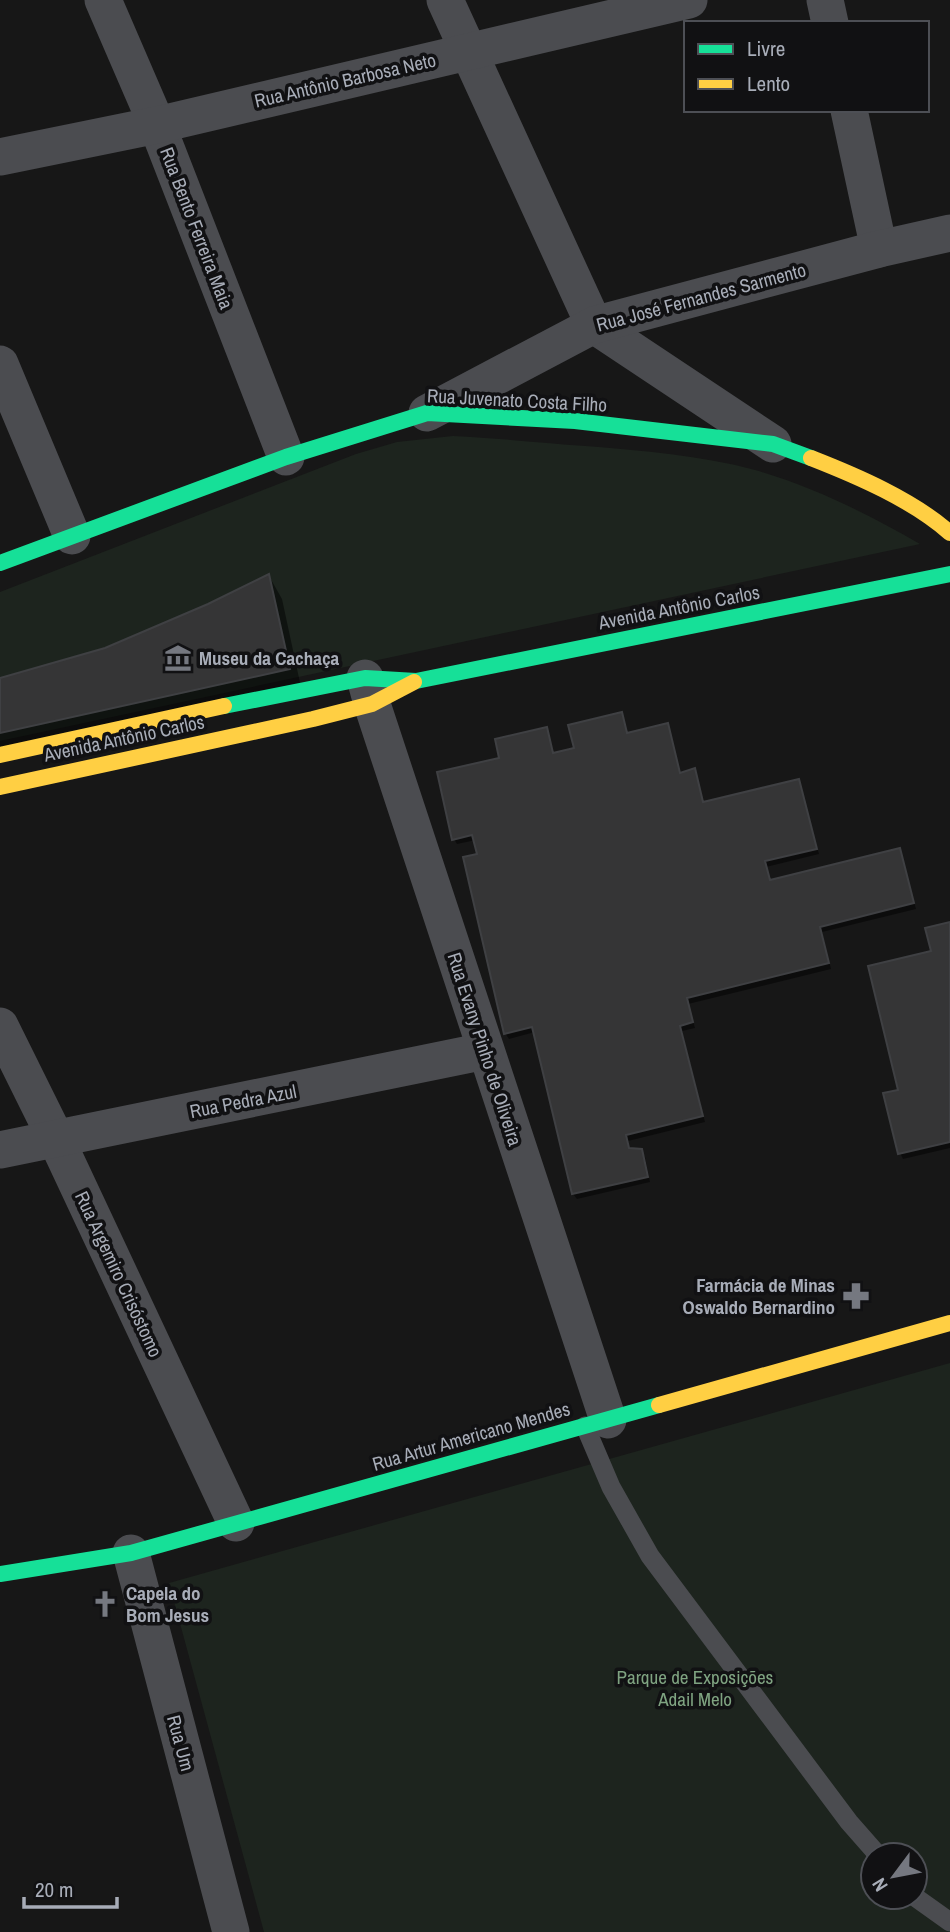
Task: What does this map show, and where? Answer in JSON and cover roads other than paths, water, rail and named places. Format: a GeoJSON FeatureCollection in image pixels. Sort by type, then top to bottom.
{"type":"FeatureCollection","features":[{"type":"Feature","properties":{"kind":"street","name":"Rua Bento Ferreira Maia"},"geometry":{"type":"LineString","coordinates":[[103,0],[157,125],[286,457]]}},
{"type":"Feature","properties":{"kind":"street"},"geometry":{"type":"LineString","coordinates":[[445,0],[594,326],[773,444]]}},
{"type":"Feature","properties":{"kind":"street","name":"Rua Antônio Barbosa Neto"},"geometry":{"type":"LineString","coordinates":[[0,157],[157,125],[689,0]]}},
{"type":"Feature","properties":{"kind":"street"},"geometry":{"type":"LineString","coordinates":[[825,0],[830,21]]}},
{"type":"Feature","properties":{"kind":"street"},"geometry":{"type":"LineString","coordinates":[[849,112],[879,249]]}},
{"type":"Feature","properties":{"kind":"street","name":"Rua José Fernandes Sarmento"},"geometry":{"type":"LineString","coordinates":[[427,413],[594,326],[879,249],[950,233]]}},
{"type":"Feature","properties":{"kind":"street"},"geometry":{"type":"LineString","coordinates":[[0,364],[72,536]]}},
{"type":"Feature","properties":{"kind":"street","name":"Rua Juvenato Costa Filho"},"geometry":{"type":"LineString","coordinates":[[0,563],[286,457],[427,413],[575,421],[773,444],[847,472],[933,517],[950,533]]}},
{"type":"Feature","properties":{"kind":"street","name":"Avenida Antônio Carlos"},"geometry":{"type":"LineString","coordinates":[[0,787],[299,722],[369,691],[950,575]]}},
{"type":"Feature","properties":{"kind":"street","name":"Avenida Antônio Carlos"},"geometry":{"type":"LineString","coordinates":[[0,755],[318,685],[369,691],[416,681]]}},
{"type":"Feature","properties":{"kind":"street","name":"Rua Evany Pinho de Oliveira"},"geometry":{"type":"LineString","coordinates":[[369,691],[485,1051],[596,1423]]}},
{"type":"Feature","properties":{"kind":"street"},"geometry":{"type":"LineString","coordinates":[[66,740],[72,771]]}},
{"type":"Feature","properties":{"kind":"street","name":"Rua Argemiro Crisóstomo"},"geometry":{"type":"LineString","coordinates":[[0,1026],[56,1139],[236,1523]]}},
{"type":"Feature","properties":{"kind":"street","name":"Rua Pedra Azul"},"geometry":{"type":"LineString","coordinates":[[0,1150],[485,1051]]}},
{"type":"Feature","properties":{"kind":"street","name":"Rua Artur Americano Mendes"},"geometry":{"type":"LineString","coordinates":[[0,1574],[131,1553],[950,1323]]}},
{"type":"Feature","properties":{"kind":"street","name":"Rua Um"},"geometry":{"type":"LineString","coordinates":[[131,1553],[231,1932]]}},
{"type":"Feature","properties":{"kind":"lane"},"geometry":{"type":"LineString","coordinates":[[596,1423],[611,1488],[650,1556],[866,1841]]}},
{"type":"Feature","properties":{"kind":"lane"},"geometry":{"type":"LineString","coordinates":[[929,1907],[950,1922]]}},
{"type":"Feature","properties":{"kind":"place","name":"Museu da Cachaça"},"geometry":{"type":"Point","coordinates":[178,658]}},
{"type":"Feature","properties":{"kind":"place","name":"Farmácia de Minas Oswaldo Bernardino"},"geometry":{"type":"Point","coordinates":[856,1296]}},
{"type":"Feature","properties":{"kind":"place","name":"Capela do Bom Jesus"},"geometry":{"type":"Point","coordinates":[105,1604]}},
{"type":"Feature","properties":{"kind":"park label","name":"Parque de Exposições Adail Melo"},"geometry":{"type":"Point","coordinates":[695,1688]}}]}
